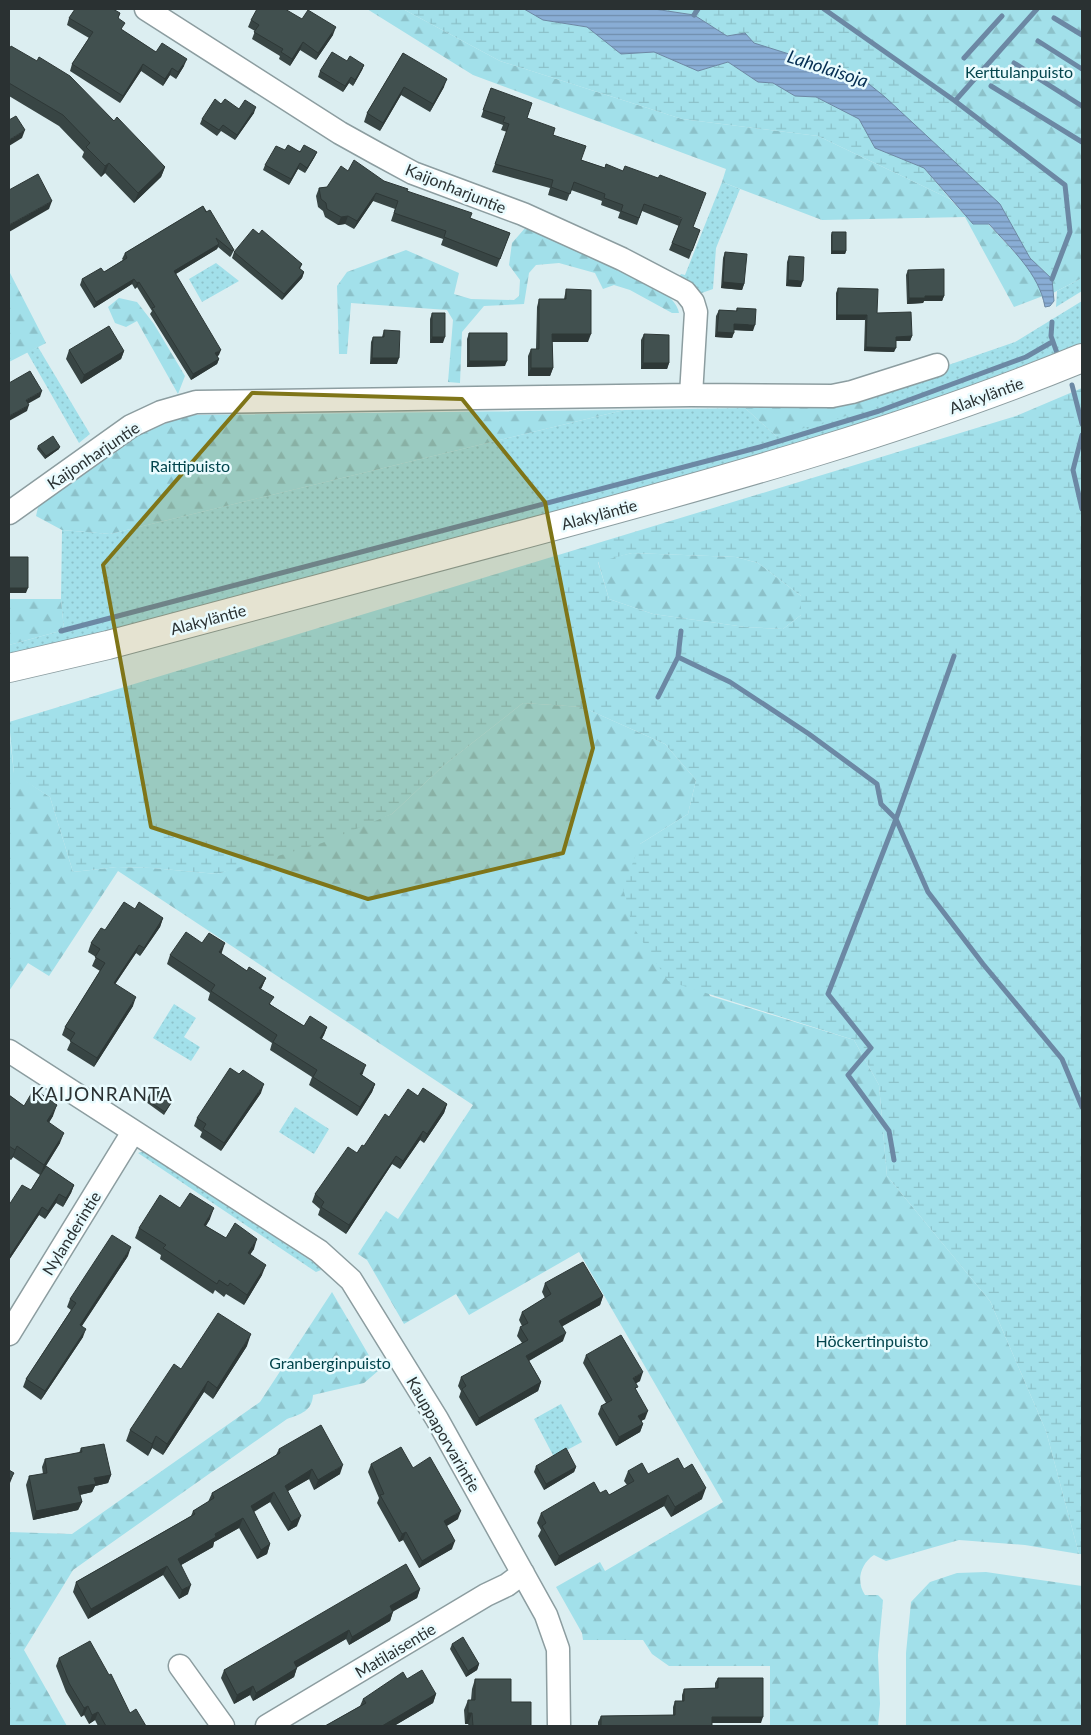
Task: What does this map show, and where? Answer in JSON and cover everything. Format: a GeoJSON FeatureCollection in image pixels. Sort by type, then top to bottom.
{"type":"FeatureCollection","features":[{"type":"Feature","properties":{"kind":"main road","name":"Alakyläntie"},"geometry":{"type":"LineString","coordinates":[[9,668],[108,646],[719,481],[884,431],[1082,358]]}},
{"type":"Feature","properties":{"kind":"main road","name":"Alakyläntie"},"geometry":{"type":"LineString","coordinates":[[9,679],[108,646]]}},
{"type":"Feature","properties":{"kind":"street","name":"Kaijonharjuntie"},"geometry":{"type":"LineString","coordinates":[[146,9],[340,133],[413,173],[523,214],[622,259],[684,292],[693,302],[696,312],[691,395]]}},
{"type":"Feature","properties":{"kind":"street","name":"Kaijonharjuntie"},"geometry":{"type":"LineString","coordinates":[[9,513],[131,426],[161,412],[196,402],[691,395],[832,396],[852,392],[937,365]]}},
{"type":"Feature","properties":{"kind":"street","name":"Kauppaporvarintie"},"geometry":{"type":"LineString","coordinates":[[9,1051],[319,1251],[351,1280],[437,1419],[554,1631],[558,1649],[559,1726]]}},
{"type":"Feature","properties":{"kind":"street","name":"Nylanderintie"},"geometry":{"type":"LineString","coordinates":[[9,1334],[133,1132]]}},
{"type":"Feature","properties":{"kind":"street","name":"Matilaisentie"},"geometry":{"type":"LineString","coordinates":[[267,1726],[486,1595],[507,1585],[523,1573]]}},
{"type":"Feature","properties":{"kind":"street"},"geometry":{"type":"LineString","coordinates":[[180,1666],[223,1726]]}},
{"type":"Feature","properties":{"kind":"highlighted area"},"geometry":{"type":"Polygon","coordinates":[[[252,393],[462,399],[545,502],[593,748],[563,853],[368,899],[151,827],[103,565],[252,393]]]}},
{"type":"Feature","properties":{"kind":"green space"},"geometry":{"type":"Polygon","coordinates":[[[367,9],[403,9],[500,61],[682,119],[818,136],[950,199],[973,224],[988,224],[1030,269],[1043,296],[1014,307],[965,217],[822,220],[722,182],[726,169],[473,75],[367,9]]]}},
{"type":"Feature","properties":{"kind":"green space"},"geometry":{"type":"Polygon","coordinates":[[[403,9],[524,9],[543,20],[587,27],[621,54],[654,52],[698,71],[728,62],[758,82],[773,83],[795,96],[816,97],[859,119],[875,148],[924,168],[950,199],[818,136],[682,119],[500,61],[403,9]]]}},
{"type":"Feature","properties":{"kind":"green space"},"geometry":{"type":"Polygon","coordinates":[[[654,9],[824,9],[955,101],[1065,185],[1070,232],[1052,279],[1030,258],[1000,204],[754,43],[745,33],[727,36],[694,15],[654,9]]]}},
{"type":"Feature","properties":{"kind":"green space","name":"Kerttulanpuisto"},"geometry":{"type":"Polygon","coordinates":[[[824,9],[1082,9],[1082,278],[1053,293],[1052,279],[1070,232],[955,101],[824,9]]]}},
{"type":"Feature","properties":{"kind":"green space"},"geometry":{"type":"Polygon","coordinates":[[[722,182],[740,189],[716,248],[713,289],[696,295],[679,277],[681,274],[685,275],[722,182]]]}},
{"type":"Feature","properties":{"kind":"green space"},"geometry":{"type":"Polygon","coordinates":[[[526,227],[587,251],[637,275],[658,288],[673,301],[679,313],[672,313],[630,290],[614,285],[603,289],[595,273],[559,263],[536,265],[529,273],[524,304],[484,306],[462,332],[460,383],[448,382],[453,320],[447,310],[351,303],[347,354],[339,354],[337,286],[347,272],[406,250],[459,273],[454,294],[471,299],[514,300],[519,296],[520,280],[509,265],[512,243],[526,227]]]}},
{"type":"Feature","properties":{"kind":"green space"},"geometry":{"type":"Polygon","coordinates":[[[216,263],[239,281],[202,302],[189,279],[216,263]]]}},
{"type":"Feature","properties":{"kind":"green space"},"geometry":{"type":"Polygon","coordinates":[[[9,271],[46,343],[9,362],[9,271]]]}},
{"type":"Feature","properties":{"kind":"green space"},"geometry":{"type":"Polygon","coordinates":[[[1082,278],[1082,291],[1056,307],[1057,291],[1082,278]]]}},
{"type":"Feature","properties":{"kind":"green space"},"geometry":{"type":"Polygon","coordinates":[[[119,298],[137,302],[154,324],[185,376],[178,394],[137,321],[126,327],[115,323],[108,307],[119,298]]]}},
{"type":"Feature","properties":{"kind":"green space"},"geometry":{"type":"Polygon","coordinates":[[[1082,301],[1082,343],[880,420],[686,477],[39,651],[9,654],[9,645],[64,630],[61,599],[62,530],[110,534],[624,410],[745,408],[776,436],[873,391],[1015,342],[1082,301]]]}},
{"type":"Feature","properties":{"kind":"green space"},"geometry":{"type":"Polygon","coordinates":[[[38,347],[90,434],[79,443],[27,352],[38,347]]]}},
{"type":"Feature","properties":{"kind":"green space"},"geometry":{"type":"Polygon","coordinates":[[[1082,388],[1082,1554],[1079,1554],[1046,1431],[990,1301],[887,1176],[879,1085],[854,1040],[668,981],[632,925],[623,888],[640,844],[688,814],[696,780],[665,744],[582,707],[523,703],[443,766],[392,814],[322,843],[217,874],[117,867],[73,872],[50,797],[14,774],[9,722],[1016,416],[1082,388]],[[632,553],[598,562],[609,599],[653,614],[745,627],[783,629],[801,615],[801,596],[758,563],[736,557],[632,553]]]}},
{"type":"Feature","properties":{"kind":"green space"},"geometry":{"type":"Polygon","coordinates":[[[873,391],[877,398],[874,408],[776,436],[745,408],[833,406],[873,391]]]}},
{"type":"Feature","properties":{"kind":"green space","name":"Raittipuisto"},"geometry":{"type":"Polygon","coordinates":[[[624,410],[110,534],[62,530],[36,516],[39,503],[94,463],[152,429],[195,415],[624,410]]]}},
{"type":"Feature","properties":{"kind":"green space"},"geometry":{"type":"Polygon","coordinates":[[[632,553],[736,557],[758,563],[801,596],[801,615],[783,629],[745,627],[653,614],[609,599],[598,561],[632,553]]]}},
{"type":"Feature","properties":{"kind":"green space"},"geometry":{"type":"Polygon","coordinates":[[[9,599],[61,599],[64,630],[9,645],[9,599]]]}},
{"type":"Feature","properties":{"kind":"green space","name":"Höckertinpuisto"},"geometry":{"type":"Polygon","coordinates":[[[523,703],[582,707],[665,744],[696,780],[688,814],[640,844],[710,996],[854,1040],[879,1085],[887,1176],[990,1301],[1046,1431],[1079,1554],[1025,1545],[959,1540],[886,1561],[874,1555],[865,1563],[860,1579],[862,1590],[865,1595],[878,1595],[883,1600],[878,1655],[880,1704],[878,1726],[770,1726],[770,1666],[669,1666],[652,1654],[643,1640],[583,1640],[582,1633],[556,1587],[600,1562],[605,1571],[723,1502],[579,1252],[469,1315],[456,1294],[404,1324],[367,1260],[358,1254],[386,1211],[398,1219],[473,1105],[118,871],[49,976],[28,963],[9,991],[9,730],[14,773],[50,797],[73,872],[117,867],[217,874],[392,814],[443,766],[523,703]]]}},
{"type":"Feature","properties":{"kind":"green space"},"geometry":{"type":"Polygon","coordinates":[[[174,1004],[196,1018],[184,1037],[200,1047],[191,1061],[153,1038],[174,1004]]]}},
{"type":"Feature","properties":{"kind":"green space"},"geometry":{"type":"Polygon","coordinates":[[[295,1107],[329,1129],[314,1154],[279,1132],[295,1107]]]}},
{"type":"Feature","properties":{"kind":"green space"},"geometry":{"type":"Polygon","coordinates":[[[146,1152],[319,1266],[321,1270],[316,1272],[138,1153],[146,1152]]]}},
{"type":"Feature","properties":{"kind":"green space","name":"Granberginpuisto"},"geometry":{"type":"Polygon","coordinates":[[[332,1292],[378,1371],[364,1383],[313,1395],[310,1405],[305,1411],[287,1419],[73,1570],[24,1650],[67,1726],[9,1726],[9,1532],[72,1534],[260,1402],[332,1292]]]}},
{"type":"Feature","properties":{"kind":"green space"},"geometry":{"type":"Polygon","coordinates":[[[561,1404],[582,1442],[554,1457],[534,1419],[561,1404]]]}},
{"type":"Feature","properties":{"kind":"green space"},"geometry":{"type":"Polygon","coordinates":[[[986,1572],[1082,1586],[1082,1726],[906,1726],[906,1653],[911,1602],[930,1582],[957,1573],[986,1572]]]}},
{"type":"Feature","properties":{"kind":"water","name":"Laholaisoja"},"geometry":{"type":"Polygon","coordinates":[[[524,9],[654,9],[694,15],[727,36],[745,33],[754,43],[859,76],[885,97],[1000,204],[1030,258],[1052,279],[1054,301],[1050,306],[1045,307],[1037,283],[1030,272],[1015,252],[989,224],[973,224],[924,168],[875,148],[859,119],[816,97],[795,96],[773,83],[758,82],[728,62],[698,71],[654,52],[621,54],[587,27],[543,20],[524,9]]]}},
{"type":"Feature","properties":{"kind":"building"},"geometry":{"type":"Polygon","coordinates":[[[75,9],[113,9],[120,13],[118,18],[125,23],[121,29],[156,52],[162,43],[187,59],[178,72],[172,68],[165,79],[143,64],[123,96],[72,64],[93,32],[69,18],[75,9]]]}},
{"type":"Feature","properties":{"kind":"building"},"geometry":{"type":"Polygon","coordinates":[[[257,9],[285,9],[302,19],[308,10],[336,27],[318,53],[303,42],[292,59],[281,52],[283,49],[254,32],[259,25],[251,20],[257,9]]]}},
{"type":"Feature","properties":{"kind":"building"},"geometry":{"type":"Polygon","coordinates":[[[11,46],[37,61],[39,57],[70,76],[114,121],[117,117],[165,167],[138,193],[109,163],[105,166],[86,147],[90,143],[63,115],[9,83],[9,50],[11,46]]]}},
{"type":"Feature","properties":{"kind":"building"},"geometry":{"type":"Polygon","coordinates":[[[332,52],[347,61],[350,56],[364,65],[355,80],[351,77],[345,86],[320,71],[332,52]]]}},
{"type":"Feature","properties":{"kind":"building"},"geometry":{"type":"Polygon","coordinates":[[[403,53],[447,79],[433,104],[404,87],[383,123],[367,113],[403,53]]]}},
{"type":"Feature","properties":{"kind":"building"},"geometry":{"type":"Polygon","coordinates":[[[491,88],[532,103],[527,118],[555,128],[553,135],[586,146],[581,160],[605,168],[606,164],[623,171],[625,166],[658,178],[660,175],[706,193],[693,227],[700,230],[692,251],[672,243],[682,218],[644,204],[639,218],[621,211],[623,205],[604,198],[605,194],[574,182],[570,194],[551,187],[553,180],[495,164],[509,124],[503,122],[505,117],[483,110],[491,88]]]}},
{"type":"Feature","properties":{"kind":"building"},"geometry":{"type":"Polygon","coordinates":[[[215,99],[221,104],[225,99],[239,109],[245,100],[256,107],[237,135],[223,125],[219,130],[202,119],[215,99]]]}},
{"type":"Feature","properties":{"kind":"building"},"geometry":{"type":"Polygon","coordinates":[[[16,116],[25,130],[9,140],[9,120],[16,116]]]}},
{"type":"Feature","properties":{"kind":"building"},"geometry":{"type":"Polygon","coordinates":[[[288,145],[300,152],[304,145],[317,152],[307,168],[300,163],[291,179],[265,165],[276,146],[285,150],[288,145]]]}},
{"type":"Feature","properties":{"kind":"building"},"geometry":{"type":"Polygon","coordinates":[[[354,160],[384,181],[408,189],[407,191],[472,213],[470,218],[510,233],[500,259],[444,237],[446,231],[394,213],[398,201],[376,193],[357,221],[348,216],[341,217],[327,209],[326,203],[321,199],[319,188],[327,187],[341,166],[348,171],[354,160]]]}},
{"type":"Feature","properties":{"kind":"building"},"geometry":{"type":"Polygon","coordinates":[[[38,174],[52,201],[9,225],[9,190],[38,174]]]}},
{"type":"Feature","properties":{"kind":"building"},"geometry":{"type":"Polygon","coordinates":[[[203,206],[206,212],[210,210],[234,250],[232,251],[216,238],[219,244],[174,271],[221,350],[215,353],[219,359],[193,374],[152,308],[155,307],[139,282],[137,283],[134,279],[96,302],[82,279],[101,268],[104,272],[127,258],[125,253],[203,206]]]}},
{"type":"Feature","properties":{"kind":"building"},"geometry":{"type":"Polygon","coordinates":[[[253,229],[259,234],[262,230],[302,264],[299,268],[304,272],[284,294],[234,252],[253,229]]]}},
{"type":"Feature","properties":{"kind":"building"},"geometry":{"type":"Polygon","coordinates":[[[832,232],[846,232],[846,251],[832,251],[832,232]]]}},
{"type":"Feature","properties":{"kind":"building"},"geometry":{"type":"Polygon","coordinates":[[[725,252],[747,254],[744,284],[723,282],[725,252]]]}},
{"type":"Feature","properties":{"kind":"building"},"geometry":{"type":"Polygon","coordinates":[[[789,256],[804,257],[803,281],[788,280],[789,256]]]}},
{"type":"Feature","properties":{"kind":"building"},"geometry":{"type":"Polygon","coordinates":[[[944,269],[944,296],[909,298],[908,270],[944,269]]]}},
{"type":"Feature","properties":{"kind":"building"},"geometry":{"type":"Polygon","coordinates":[[[838,288],[878,289],[877,313],[911,312],[912,336],[896,337],[896,348],[866,347],[867,315],[837,315],[838,288]]]}},
{"type":"Feature","properties":{"kind":"building"},"geometry":{"type":"Polygon","coordinates":[[[566,289],[591,290],[591,334],[552,334],[553,368],[531,368],[531,349],[539,349],[539,299],[566,299],[566,289]]]}},
{"type":"Feature","properties":{"kind":"building"},"geometry":{"type":"Polygon","coordinates":[[[737,308],[756,309],[755,325],[734,324],[734,333],[717,332],[719,310],[737,311],[737,308]]]}},
{"type":"Feature","properties":{"kind":"building"},"geometry":{"type":"Polygon","coordinates":[[[432,313],[445,313],[445,337],[432,337],[432,313]]]}},
{"type":"Feature","properties":{"kind":"building"},"geometry":{"type":"Polygon","coordinates":[[[109,326],[124,351],[84,375],[69,350],[109,326]]]}},
{"type":"Feature","properties":{"kind":"building"},"geometry":{"type":"Polygon","coordinates":[[[384,330],[400,331],[399,358],[372,358],[373,337],[384,337],[384,330]]]}},
{"type":"Feature","properties":{"kind":"building"},"geometry":{"type":"Polygon","coordinates":[[[469,333],[507,333],[507,361],[469,361],[469,333]]]}},
{"type":"Feature","properties":{"kind":"building"},"geometry":{"type":"Polygon","coordinates":[[[644,334],[669,335],[669,363],[643,363],[644,334]]]}},
{"type":"Feature","properties":{"kind":"building"},"geometry":{"type":"Polygon","coordinates":[[[30,371],[42,391],[26,400],[29,405],[9,416],[9,383],[30,371]]]}},
{"type":"Feature","properties":{"kind":"building"},"geometry":{"type":"Polygon","coordinates":[[[53,436],[60,447],[46,456],[38,446],[53,436]]]}},
{"type":"Feature","properties":{"kind":"building"},"geometry":{"type":"Polygon","coordinates":[[[9,557],[28,557],[28,588],[9,588],[9,557]]]}},
{"type":"Feature","properties":{"kind":"building"},"geometry":{"type":"Polygon","coordinates":[[[124,902],[135,909],[139,902],[163,918],[144,948],[139,945],[114,983],[136,997],[97,1058],[70,1041],[75,1033],[65,1027],[105,963],[95,957],[100,949],[91,943],[101,928],[105,930],[124,902]]]}},
{"type":"Feature","properties":{"kind":"building"},"geometry":{"type":"Polygon","coordinates":[[[186,932],[202,943],[209,933],[225,943],[219,952],[247,971],[249,967],[266,978],[259,988],[274,997],[269,1004],[304,1026],[310,1016],[327,1027],[320,1038],[366,1065],[360,1074],[375,1084],[360,1107],[313,1077],[317,1070],[273,1042],[277,1035],[211,991],[215,985],[170,955],[186,932]]]}},
{"type":"Feature","properties":{"kind":"building"},"geometry":{"type":"Polygon","coordinates":[[[230,1068],[239,1074],[243,1070],[264,1084],[224,1143],[203,1129],[206,1124],[197,1118],[230,1068]]]}},
{"type":"Feature","properties":{"kind":"building"},"geometry":{"type":"Polygon","coordinates":[[[154,1087],[173,1100],[165,1112],[147,1100],[154,1087]]]}},
{"type":"Feature","properties":{"kind":"building"},"geometry":{"type":"Polygon","coordinates":[[[423,1088],[447,1104],[427,1134],[423,1131],[403,1161],[396,1156],[349,1225],[321,1207],[324,1202],[315,1194],[348,1147],[357,1153],[362,1145],[364,1146],[385,1114],[389,1117],[408,1089],[418,1096],[423,1088]]]}},
{"type":"Feature","properties":{"kind":"building"},"geometry":{"type":"Polygon","coordinates":[[[34,1089],[57,1105],[47,1121],[64,1133],[44,1165],[17,1146],[15,1150],[9,1146],[9,1095],[24,1106],[34,1089]]]}},
{"type":"Feature","properties":{"kind":"building"},"geometry":{"type":"Polygon","coordinates":[[[46,1166],[74,1185],[66,1198],[59,1194],[48,1211],[42,1207],[9,1257],[9,1205],[22,1185],[31,1190],[46,1166]]]}},
{"type":"Feature","properties":{"kind":"building"},"geometry":{"type":"Polygon","coordinates":[[[190,1193],[214,1208],[204,1225],[226,1238],[235,1223],[257,1239],[248,1253],[266,1265],[247,1295],[230,1283],[228,1286],[219,1280],[217,1284],[163,1248],[166,1245],[139,1228],[160,1195],[180,1208],[190,1193]]]}},
{"type":"Feature","properties":{"kind":"building"},"geometry":{"type":"Polygon","coordinates":[[[112,1235],[131,1247],[80,1325],[86,1329],[45,1391],[26,1379],[76,1303],[70,1299],[112,1235]]]}},
{"type":"Feature","properties":{"kind":"building"},"geometry":{"type":"Polygon","coordinates":[[[583,1262],[603,1296],[559,1321],[566,1333],[526,1356],[541,1382],[479,1418],[462,1389],[466,1386],[461,1377],[528,1340],[520,1327],[528,1323],[522,1312],[551,1294],[545,1283],[583,1262]]]}},
{"type":"Feature","properties":{"kind":"building"},"geometry":{"type":"Polygon","coordinates":[[[218,1313],[251,1334],[217,1388],[208,1381],[167,1444],[156,1436],[152,1444],[130,1430],[174,1364],[181,1369],[218,1313]]]}},
{"type":"Feature","properties":{"kind":"building"},"geometry":{"type":"Polygon","coordinates":[[[621,1335],[643,1372],[633,1378],[638,1387],[635,1388],[648,1411],[638,1416],[643,1424],[619,1437],[601,1406],[612,1400],[586,1355],[621,1335]]]}},
{"type":"Feature","properties":{"kind":"building"},"geometry":{"type":"Polygon","coordinates":[[[321,1425],[343,1465],[318,1480],[312,1469],[285,1486],[301,1516],[291,1522],[274,1492],[251,1506],[270,1544],[261,1550],[243,1518],[215,1534],[216,1537],[178,1559],[191,1585],[182,1590],[167,1566],[91,1609],[76,1582],[195,1514],[193,1511],[214,1498],[212,1493],[280,1453],[279,1449],[321,1425]]]}},
{"type":"Feature","properties":{"kind":"building"},"geometry":{"type":"Polygon","coordinates":[[[104,1444],[111,1475],[94,1478],[96,1484],[78,1487],[82,1502],[36,1511],[29,1476],[47,1473],[45,1459],[82,1452],[81,1448],[104,1444]]]}},
{"type":"Feature","properties":{"kind":"building"},"geometry":{"type":"Polygon","coordinates":[[[401,1447],[413,1468],[430,1457],[461,1511],[444,1521],[455,1541],[422,1561],[406,1532],[402,1534],[380,1495],[384,1494],[371,1464],[401,1447]]]}},
{"type":"Feature","properties":{"kind":"building"},"geometry":{"type":"Polygon","coordinates":[[[566,1448],[576,1467],[546,1484],[536,1466],[566,1448]]]}},
{"type":"Feature","properties":{"kind":"building"},"geometry":{"type":"Polygon","coordinates":[[[678,1458],[684,1469],[692,1464],[706,1488],[675,1507],[668,1495],[559,1556],[542,1526],[546,1523],[541,1513],[594,1482],[600,1493],[606,1490],[609,1495],[634,1481],[628,1471],[642,1463],[648,1474],[678,1458]]]}},
{"type":"Feature","properties":{"kind":"building"},"geometry":{"type":"Polygon","coordinates":[[[9,1470],[14,1473],[9,1481],[9,1470]]]}},
{"type":"Feature","properties":{"kind":"building"},"geometry":{"type":"Polygon","coordinates":[[[406,1564],[420,1589],[390,1606],[393,1612],[352,1637],[349,1630],[294,1662],[297,1668],[256,1693],[253,1686],[237,1695],[224,1670],[406,1564]]]}},
{"type":"Feature","properties":{"kind":"building"},"geometry":{"type":"Polygon","coordinates":[[[463,1637],[479,1664],[468,1671],[452,1644],[463,1637]]]}},
{"type":"Feature","properties":{"kind":"building"},"geometry":{"type":"Polygon","coordinates":[[[90,1641],[109,1675],[111,1674],[130,1713],[136,1709],[146,1726],[106,1726],[98,1712],[92,1715],[88,1706],[84,1708],[69,1683],[59,1658],[90,1641]]]}},
{"type":"Feature","properties":{"kind":"building"},"geometry":{"type":"Polygon","coordinates":[[[422,1670],[436,1694],[382,1726],[325,1726],[366,1703],[363,1699],[403,1672],[407,1679],[422,1670]]]}},
{"type":"Feature","properties":{"kind":"building"},"geometry":{"type":"Polygon","coordinates":[[[718,1678],[763,1678],[763,1717],[712,1717],[712,1726],[601,1726],[601,1716],[675,1715],[675,1701],[684,1701],[684,1689],[718,1688],[718,1678]]]}},
{"type":"Feature","properties":{"kind":"building"},"geometry":{"type":"Polygon","coordinates":[[[475,1679],[511,1679],[511,1702],[531,1702],[531,1726],[473,1726],[472,1713],[468,1713],[468,1700],[475,1700],[475,1679]]]}},
{"type":"Feature","properties":{"kind":"waterway"},"geometry":{"type":"LineString","coordinates":[[694,15],[698,9]]}},
{"type":"Feature","properties":{"kind":"waterway"},"geometry":{"type":"LineString","coordinates":[[824,9],[955,101],[1065,185],[1070,232],[1052,279]]}},
{"type":"Feature","properties":{"kind":"waterway"},"geometry":{"type":"LineString","coordinates":[[955,101],[1037,9]]}},
{"type":"Feature","properties":{"kind":"waterway"},"geometry":{"type":"LineString","coordinates":[[964,58],[1002,16]]}},
{"type":"Feature","properties":{"kind":"waterway"},"geometry":{"type":"LineString","coordinates":[[1054,18],[1082,35]]}},
{"type":"Feature","properties":{"kind":"waterway"},"geometry":{"type":"LineString","coordinates":[[1038,41],[1082,69]]}},
{"type":"Feature","properties":{"kind":"waterway"},"geometry":{"type":"LineString","coordinates":[[1014,63],[1082,106]]}},
{"type":"Feature","properties":{"kind":"waterway"},"geometry":{"type":"LineString","coordinates":[[991,86],[1082,142]]}},
{"type":"Feature","properties":{"kind":"waterway"},"geometry":{"type":"LineString","coordinates":[[1052,322],[1051,336],[1057,353]]}},
{"type":"Feature","properties":{"kind":"waterway"},"geometry":{"type":"LineString","coordinates":[[61,631],[760,447],[879,411],[1026,357],[1052,342]]}},
{"type":"Feature","properties":{"kind":"waterway"},"geometry":{"type":"LineString","coordinates":[[1072,385],[1082,424]]}},
{"type":"Feature","properties":{"kind":"waterway"},"geometry":{"type":"LineString","coordinates":[[1082,435],[1073,470],[1082,509]]}},
{"type":"Feature","properties":{"kind":"waterway"},"geometry":{"type":"LineString","coordinates":[[658,697],[678,657],[681,631]]}},
{"type":"Feature","properties":{"kind":"waterway"},"geometry":{"type":"LineString","coordinates":[[894,1160],[889,1131],[848,1075],[871,1048],[828,994],[896,819],[954,656]]}},
{"type":"Feature","properties":{"kind":"waterway"},"geometry":{"type":"LineString","coordinates":[[678,657],[730,682],[809,734],[877,784],[881,804],[896,819],[928,892],[983,964],[1062,1059],[1082,1107]]}},
{"type":"Feature","properties":{"kind":"district","name":"KAIJONRANTA"},"geometry":{"type":"Point","coordinates":[102,1093]}}]}
